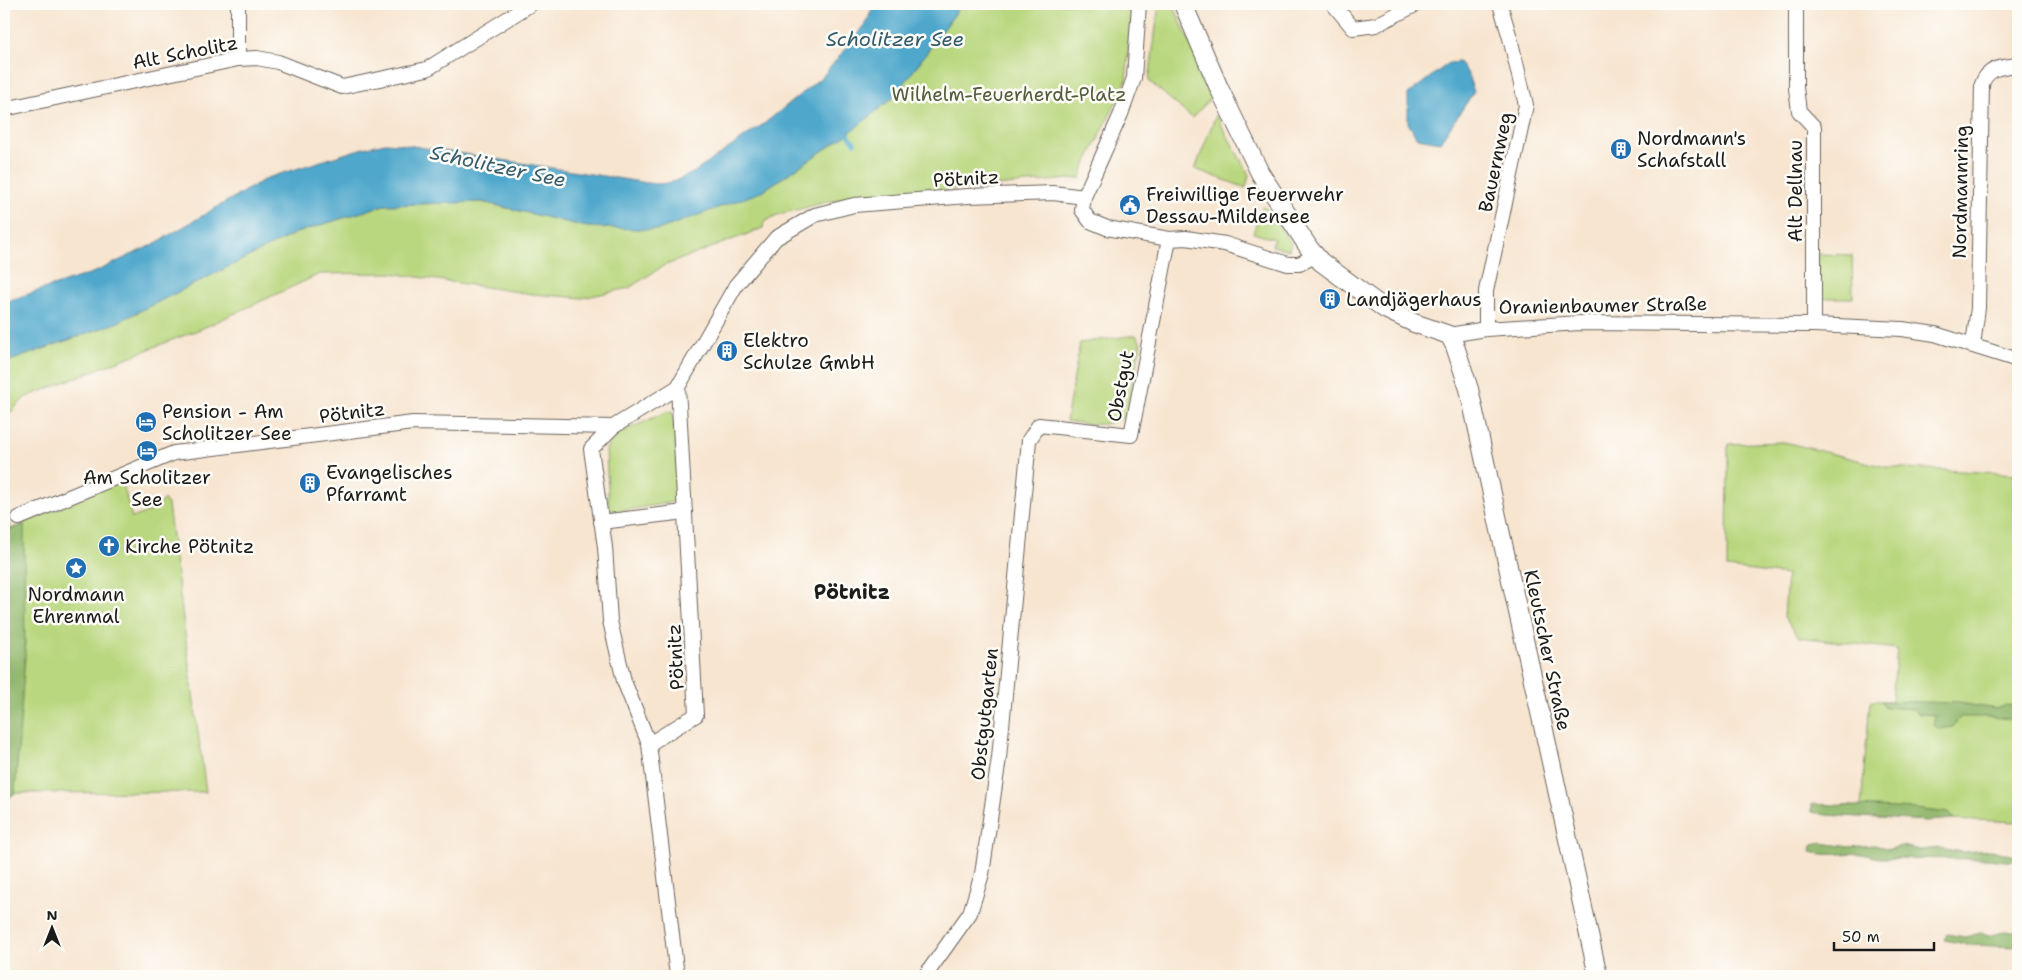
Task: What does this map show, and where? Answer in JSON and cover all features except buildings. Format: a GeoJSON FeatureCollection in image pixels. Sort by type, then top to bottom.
{"type":"FeatureCollection","features":[{"type":"Feature","properties":{"kind":"street"},"geometry":{"type":"LineString","coordinates":[[238,4],[238,59]]}},
{"type":"Feature","properties":{"kind":"street","name":"Alt Scholitz"},"geometry":{"type":"LineString","coordinates":[[4,108],[238,59],[257,58],[278,62],[342,86],[427,69],[531,4]]}},
{"type":"Feature","properties":{"kind":"street"},"geometry":{"type":"LineString","coordinates":[[1139,4],[1134,78],[1121,114],[1084,196],[1082,210],[1090,222],[1107,228],[1169,239],[1186,238],[1225,244],[1288,264],[1299,264],[1315,256]]}},
{"type":"Feature","properties":{"kind":"street"},"geometry":{"type":"LineString","coordinates":[[1183,4],[1218,88],[1260,173],[1315,256],[1336,274],[1385,309],[1414,323],[1449,336]]}},
{"type":"Feature","properties":{"kind":"street"},"geometry":{"type":"LineString","coordinates":[[1333,4],[1353,28],[1376,25],[1417,4]]}},
{"type":"Feature","properties":{"kind":"street","name":"Bauernweg"},"geometry":{"type":"LineString","coordinates":[[1486,329],[1486,291],[1526,104],[1500,4]]}},
{"type":"Feature","properties":{"kind":"street","name":"Alt Dellnau"},"geometry":{"type":"LineString","coordinates":[[1796,4],[1796,88],[1799,112],[1814,127],[1814,325]]}},
{"type":"Feature","properties":{"kind":"street","name":"Nordmannring"},"geometry":{"type":"LineString","coordinates":[[1973,345],[1978,308],[1982,84],[1989,71],[1998,67],[2018,65]]}},
{"type":"Feature","properties":{"kind":"street","name":"Pötnitz"},"geometry":{"type":"LineString","coordinates":[[676,976],[649,744],[624,681],[610,621],[601,522],[591,449],[613,426],[678,387],[736,285],[776,238],[815,215],[854,204],[968,196],[1053,193],[1084,196]]}},
{"type":"Feature","properties":{"kind":"street","name":"Obstgut"},"geometry":{"type":"LineString","coordinates":[[1029,440],[1039,424],[1131,434],[1169,239]]}},
{"type":"Feature","properties":{"kind":"street","name":"Oranienbaumer Straße"},"geometry":{"type":"LineString","coordinates":[[1449,336],[1486,329],[1580,323],[1814,325],[1902,329],[1935,334],[2018,360]]}},
{"type":"Feature","properties":{"kind":"street","name":"Kleutscher Straße"},"geometry":{"type":"LineString","coordinates":[[1449,336],[1458,354],[1469,389],[1598,976]]}},
{"type":"Feature","properties":{"kind":"street","name":"Pötnitz"},"geometry":{"type":"LineString","coordinates":[[649,744],[696,715],[678,387]]}},
{"type":"Feature","properties":{"kind":"street","name":"Pötnitz"},"geometry":{"type":"LineString","coordinates":[[19,518],[174,453],[414,423],[613,426]]}},
{"type":"Feature","properties":{"kind":"street","name":"Obstgutgarten"},"geometry":{"type":"LineString","coordinates":[[926,976],[970,913],[982,874],[999,758],[1029,440]]}},
{"type":"Feature","properties":{"kind":"street"},"geometry":{"type":"LineString","coordinates":[[601,522],[685,512]]}},
{"type":"Feature","properties":{"kind":"green space","name":"Wilhelm-Feuerherdt-Platz"},"geometry":{"type":"Polygon","coordinates":[[[962,4],[1132,4],[1126,82],[1083,170],[1081,178],[831,201],[777,215],[764,222],[763,228],[663,266],[629,288],[582,298],[532,294],[391,273],[320,274],[203,328],[26,397],[4,419],[4,363],[116,323],[296,233],[384,205],[482,202],[587,227],[761,192],[848,134],[895,96],[962,4]]]}},
{"type":"Feature","properties":{"kind":"green space"},"geometry":{"type":"Polygon","coordinates":[[[1159,4],[1173,4],[1213,96],[1192,118],[1149,81],[1159,4]]]}},
{"type":"Feature","properties":{"kind":"green space"},"geometry":{"type":"Polygon","coordinates":[[[1216,115],[1249,175],[1246,188],[1195,169],[1216,115]]]}},
{"type":"Feature","properties":{"kind":"green space"},"geometry":{"type":"Polygon","coordinates":[[[1263,205],[1291,243],[1289,250],[1272,246],[1274,239],[1253,233],[1263,205]]]}},
{"type":"Feature","properties":{"kind":"green space"},"geometry":{"type":"Polygon","coordinates":[[[1818,254],[1852,255],[1853,298],[1818,298],[1818,254]]]}},
{"type":"Feature","properties":{"kind":"green space"},"geometry":{"type":"Polygon","coordinates":[[[1136,335],[1141,343],[1126,415],[1104,424],[1066,421],[1080,343],[1136,335]]]}},
{"type":"Feature","properties":{"kind":"green space"},"geometry":{"type":"Polygon","coordinates":[[[668,411],[673,413],[679,494],[674,502],[609,513],[606,450],[613,436],[668,411]]]}},
{"type":"Feature","properties":{"kind":"green space"},"geometry":{"type":"Polygon","coordinates":[[[1784,442],[1886,467],[2018,474],[2018,822],[1954,819],[1949,813],[1861,807],[1870,701],[1892,701],[1897,649],[1799,637],[1784,617],[1787,575],[1727,568],[1728,444],[1784,442]]]}},
{"type":"Feature","properties":{"kind":"green space"},"geometry":{"type":"Polygon","coordinates":[[[122,480],[132,518],[154,510],[164,499],[168,505],[206,792],[15,793],[4,801],[4,511],[11,529],[122,480]]]}},
{"type":"Feature","properties":{"kind":"green space"},"geometry":{"type":"Polygon","coordinates":[[[24,524],[25,657],[15,793],[4,801],[4,532],[24,524]]]}},
{"type":"Feature","properties":{"kind":"green space"},"geometry":{"type":"Polygon","coordinates":[[[1881,701],[1959,703],[1996,709],[2008,705],[2018,708],[2018,720],[1991,717],[1959,717],[1953,727],[1940,729],[1933,725],[1935,715],[1919,714],[1913,709],[1885,707],[1881,701]]]}},
{"type":"Feature","properties":{"kind":"green space"},"geometry":{"type":"Polygon","coordinates":[[[1812,804],[1916,809],[1949,813],[1954,819],[1927,821],[1826,815],[1812,812],[1812,804]]]}},
{"type":"Feature","properties":{"kind":"green space"},"geometry":{"type":"Polygon","coordinates":[[[1823,843],[1849,847],[1874,845],[1890,849],[1902,846],[1920,850],[1939,848],[1963,852],[1992,850],[2015,856],[2017,860],[1880,858],[1861,854],[1811,852],[1812,845],[1823,843]]]}},
{"type":"Feature","properties":{"kind":"green space"},"geometry":{"type":"Polygon","coordinates":[[[2006,931],[2018,933],[2018,947],[1971,945],[1944,940],[1947,934],[1965,937],[1981,933],[1988,936],[2006,931]]]}},
{"type":"Feature","properties":{"kind":"water","name":"Scholitzer See"},"geometry":{"type":"Polygon","coordinates":[[[874,4],[962,4],[895,96],[848,134],[761,192],[658,230],[587,227],[482,202],[384,205],[296,233],[116,323],[4,363],[4,302],[95,272],[154,244],[267,178],[363,148],[385,143],[400,144],[654,184],[670,183],[693,173],[765,123],[823,76],[866,24],[874,4]]]}},
{"type":"Feature","properties":{"kind":"water"},"geometry":{"type":"Polygon","coordinates":[[[1459,62],[1467,72],[1474,92],[1440,142],[1417,138],[1408,123],[1408,94],[1449,63],[1459,62]]]}},
{"type":"Feature","properties":{"kind":"waterway"},"geometry":{"type":"LineString","coordinates":[[848,134],[855,143]]}},
{"type":"Feature","properties":{"kind":"place","name":"Nordmann's Schafstall"},"geometry":{"type":"Point","coordinates":[1621,149]}},
{"type":"Feature","properties":{"kind":"place","name":"Freiwillige Feuerwehr Dessau-Mildensee"},"geometry":{"type":"Point","coordinates":[1130,205]}},
{"type":"Feature","properties":{"kind":"place","name":"Landjägerhaus"},"geometry":{"type":"Point","coordinates":[1330,299]}},
{"type":"Feature","properties":{"kind":"place","name":"Elektro Schulze GmbH"},"geometry":{"type":"Point","coordinates":[727,351]}},
{"type":"Feature","properties":{"kind":"place","name":"Pension - Am Scholitzer See"},"geometry":{"type":"Point","coordinates":[146,422]}},
{"type":"Feature","properties":{"kind":"place","name":"Am Scholitzer See"},"geometry":{"type":"Point","coordinates":[147,451]}},
{"type":"Feature","properties":{"kind":"place","name":"Evangelisches Pfarramt"},"geometry":{"type":"Point","coordinates":[310,483]}},
{"type":"Feature","properties":{"kind":"place","name":"Kirche Pötnitz"},"geometry":{"type":"Point","coordinates":[109,546]}},
{"type":"Feature","properties":{"kind":"place","name":"Nordmann Ehrenmal"},"geometry":{"type":"Point","coordinates":[76,568]}},
{"type":"Feature","properties":{"kind":"district","name":"Pötnitz"},"geometry":{"type":"Point","coordinates":[852,592]}}]}
